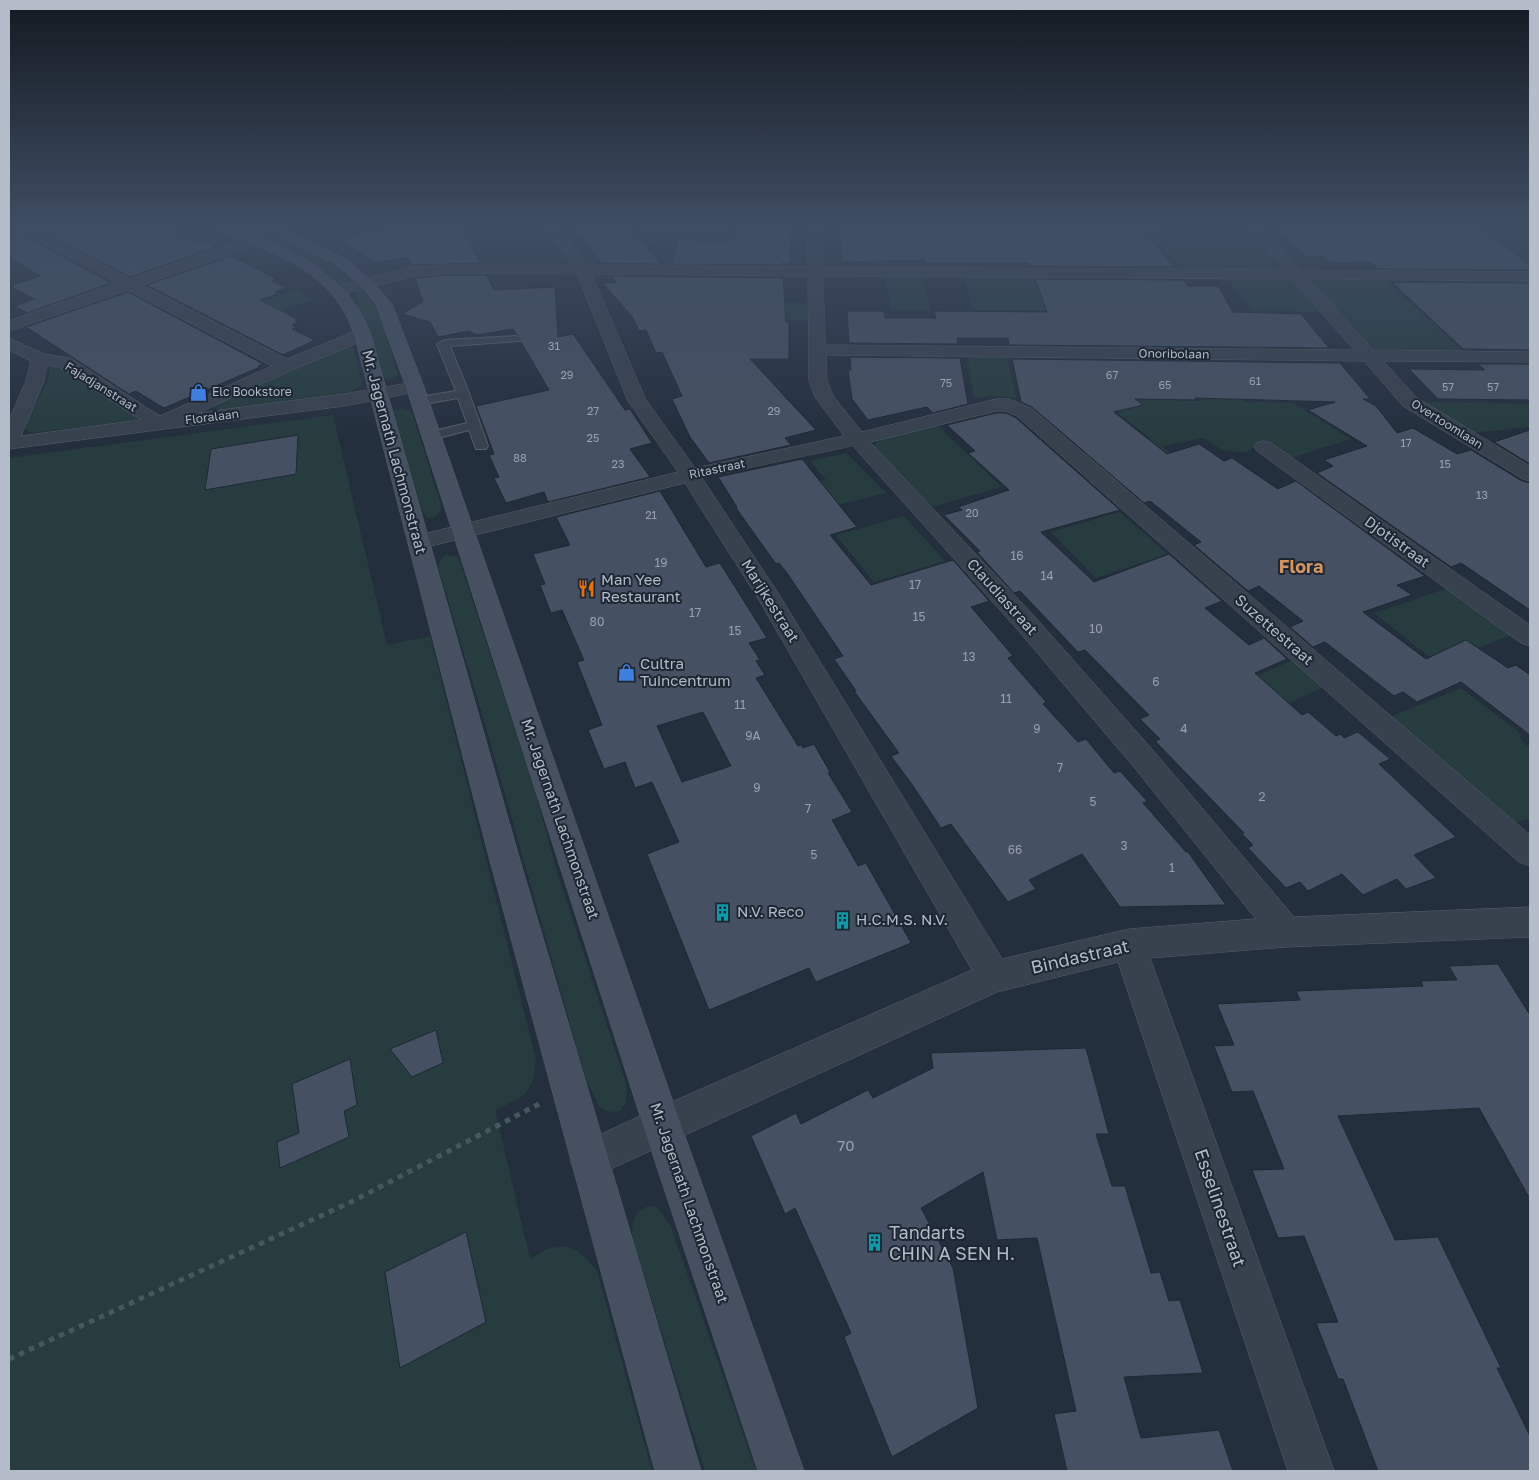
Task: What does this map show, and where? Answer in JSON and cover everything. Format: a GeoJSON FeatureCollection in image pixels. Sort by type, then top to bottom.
{"type":"FeatureCollection","features":[{"type":"Feature","properties":{"kind":"main road","name":"Mr. Jagernath Lachmonstraat"},"geometry":{"type":"LineString","coordinates":[[341,295],[351,310],[362,334],[569,1089],[678,1471]]}},
{"type":"Feature","properties":{"kind":"main road","name":"Mr. Jagernath Lachmonstraat"},"geometry":{"type":"LineString","coordinates":[[376,295],[384,304],[417,394],[662,1124],[781,1471]]}},
{"type":"Feature","properties":{"kind":"street"},"geometry":{"type":"LineString","coordinates":[[9,326],[95,295]]}},
{"type":"Feature","properties":{"kind":"street"},"geometry":{"type":"LineString","coordinates":[[152,295],[286,366]]}},
{"type":"Feature","properties":{"kind":"street","name":"Marijkestraat"},"geometry":{"type":"LineString","coordinates":[[594,295],[638,401],[690,474],[770,599],[994,976]]}},
{"type":"Feature","properties":{"kind":"street","name":"Claudiastraat"},"geometry":{"type":"LineString","coordinates":[[817,295],[818,381],[824,397],[857,439],[1026,622],[1148,764],[1286,932]]}},
{"type":"Feature","properties":{"kind":"street","name":"Overtoomlaan"},"geometry":{"type":"LineString","coordinates":[[1314,295],[1410,402],[1530,474]]}},
{"type":"Feature","properties":{"kind":"street"},"geometry":{"type":"LineString","coordinates":[[159,424],[286,366],[362,334]]}},
{"type":"Feature","properties":{"kind":"street","name":"Fajadjanstraat"},"geometry":{"type":"LineString","coordinates":[[11,348],[40,359],[64,362],[159,424]]}},
{"type":"Feature","properties":{"kind":"street","name":"Onoribolaan"},"geometry":{"type":"LineString","coordinates":[[818,350],[1530,357]]}},
{"type":"Feature","properties":{"kind":"street"},"geometry":{"type":"LineString","coordinates":[[9,442],[35,381],[40,359]]}},
{"type":"Feature","properties":{"kind":"street","name":"Floralaan"},"geometry":{"type":"LineString","coordinates":[[9,442],[378,394],[417,394]]}},
{"type":"Feature","properties":{"kind":"street","name":"Ritastraat"},"geometry":{"type":"LineString","coordinates":[[418,542],[690,474],[857,439],[996,405],[1017,408]]}},
{"type":"Feature","properties":{"kind":"street","name":"Suzettestraat"},"geometry":{"type":"LineString","coordinates":[[1017,408],[1024,412],[1530,853]]}},
{"type":"Feature","properties":{"kind":"street","name":"Djotistraat"},"geometry":{"type":"LineString","coordinates":[[1264,447],[1530,637]]}},
{"type":"Feature","properties":{"kind":"street","name":"Bindastraat"},"geometry":{"type":"LineString","coordinates":[[589,1160],[662,1124],[994,976],[1129,944],[1286,932],[1530,922]]}},
{"type":"Feature","properties":{"kind":"street","name":"Esselinestraat"},"geometry":{"type":"LineString","coordinates":[[1129,944],[1311,1471]]}},
{"type":"Feature","properties":{"kind":"lane"},"geometry":{"type":"LineString","coordinates":[[481,446],[463,393],[443,344],[516,339]]}},
{"type":"Feature","properties":{"kind":"lane"},"geometry":{"type":"LineString","coordinates":[[417,394],[463,393]]}},
{"type":"Feature","properties":{"kind":"lane"},"geometry":{"type":"LineString","coordinates":[[430,436],[474,425]]}},
{"type":"Feature","properties":{"kind":"path"},"geometry":{"type":"LineString","coordinates":[[9,1359],[351,1202],[569,1089]]}},
{"type":"Feature","properties":{"kind":"green space"},"geometry":{"type":"Polygon","coordinates":[[[279,295],[305,295],[311,300],[274,313],[256,303],[279,295]]]}},
{"type":"Feature","properties":{"kind":"green space"},"geometry":{"type":"Polygon","coordinates":[[[356,295],[365,295],[367,297],[379,317],[388,339],[397,376],[391,379],[381,377],[356,295]]]}},
{"type":"Feature","properties":{"kind":"green space"},"geometry":{"type":"Polygon","coordinates":[[[888,295],[927,295],[931,310],[891,310],[888,295]]]}},
{"type":"Feature","properties":{"kind":"green space"},"geometry":{"type":"Polygon","coordinates":[[[969,295],[1045,295],[1052,310],[973,310],[969,295]]]}},
{"type":"Feature","properties":{"kind":"green space"},"geometry":{"type":"Polygon","coordinates":[[[1240,295],[1306,295],[1321,312],[1251,311],[1240,295]]]}},
{"type":"Feature","properties":{"kind":"green space"},"geometry":{"type":"Polygon","coordinates":[[[1324,295],[1402,295],[1464,352],[1372,349],[1324,295]]]}},
{"type":"Feature","properties":{"kind":"green space"},"geometry":{"type":"Polygon","coordinates":[[[698,302],[809,303],[811,321],[712,320],[698,302]]]}},
{"type":"Feature","properties":{"kind":"green space"},"geometry":{"type":"Polygon","coordinates":[[[349,346],[353,348],[362,381],[361,385],[351,392],[221,411],[213,408],[217,401],[349,346]]]}},
{"type":"Feature","properties":{"kind":"green space"},"geometry":{"type":"Polygon","coordinates":[[[967,355],[1007,356],[1016,398],[993,396],[974,398],[967,355]]]}},
{"type":"Feature","properties":{"kind":"green space"},"geometry":{"type":"Polygon","coordinates":[[[1180,358],[1218,359],[1245,402],[1293,403],[1351,439],[1291,458],[1264,440],[1246,453],[1222,450],[1203,438],[1162,446],[1178,460],[1178,466],[1116,482],[1086,456],[1151,439],[1099,398],[1202,401],[1180,358]]]}},
{"type":"Feature","properties":{"kind":"green space"},"geometry":{"type":"Polygon","coordinates":[[[50,365],[62,366],[142,420],[30,433],[24,427],[47,383],[50,365]]]}},
{"type":"Feature","properties":{"kind":"green space"},"geometry":{"type":"Polygon","coordinates":[[[1418,402],[1530,404],[1530,427],[1469,433],[1418,402]]]}},
{"type":"Feature","properties":{"kind":"green space"},"geometry":{"type":"Polygon","coordinates":[[[403,408],[412,412],[441,506],[440,511],[433,517],[428,518],[422,512],[394,420],[394,411],[403,408]]]}},
{"type":"Feature","properties":{"kind":"green space"},"geometry":{"type":"Polygon","coordinates":[[[333,415],[387,645],[430,636],[536,1060],[532,1081],[525,1093],[520,1098],[495,1110],[530,1259],[548,1249],[566,1247],[578,1252],[597,1271],[652,1471],[9,1471],[9,458],[333,415]]]}},
{"type":"Feature","properties":{"kind":"green space"},"geometry":{"type":"Polygon","coordinates":[[[938,426],[1002,487],[932,507],[875,447],[875,443],[885,437],[938,426]]]}},
{"type":"Feature","properties":{"kind":"green space"},"geometry":{"type":"Polygon","coordinates":[[[846,453],[886,493],[818,510],[801,486],[826,480],[810,461],[846,453]]]}},
{"type":"Feature","properties":{"kind":"green space"},"geometry":{"type":"Polygon","coordinates":[[[1120,512],[1167,554],[1096,578],[1051,532],[1120,512]]]}},
{"type":"Feature","properties":{"kind":"green space"},"geometry":{"type":"Polygon","coordinates":[[[904,516],[945,561],[874,582],[836,535],[904,516]]]}},
{"type":"Feature","properties":{"kind":"green space"},"geometry":{"type":"Polygon","coordinates":[[[447,555],[456,556],[459,559],[535,791],[556,869],[627,1087],[626,1102],[620,1111],[608,1112],[600,1107],[586,1080],[488,734],[438,566],[442,558],[447,555]]]}},
{"type":"Feature","properties":{"kind":"green space"},"geometry":{"type":"Polygon","coordinates":[[[1451,587],[1515,634],[1437,663],[1374,613],[1451,587]]]}},
{"type":"Feature","properties":{"kind":"green space"},"geometry":{"type":"Polygon","coordinates":[[[1295,659],[1326,686],[1245,723],[1215,695],[1295,659]]]}},
{"type":"Feature","properties":{"kind":"green space"},"geometry":{"type":"Polygon","coordinates":[[[1461,688],[1518,731],[1522,741],[1530,748],[1530,819],[1509,824],[1387,718],[1461,688]]]}},
{"type":"Feature","properties":{"kind":"green space"},"geometry":{"type":"Polygon","coordinates":[[[650,1206],[658,1208],[671,1227],[756,1471],[705,1471],[632,1237],[635,1217],[640,1210],[650,1206]]]}},
{"type":"Feature","properties":{"kind":"building"},"geometry":{"type":"Polygon","coordinates":[[[27,295],[77,295],[27,313],[15,306],[34,299],[27,295]]]}},
{"type":"Feature","properties":{"kind":"building"},"geometry":{"type":"Polygon","coordinates":[[[119,295],[134,295],[263,364],[258,366],[260,367],[164,408],[136,391],[129,394],[26,327],[119,295]]]}},
{"type":"Feature","properties":{"kind":"building"},"geometry":{"type":"Polygon","coordinates":[[[167,295],[275,295],[260,300],[297,319],[295,320],[298,322],[292,325],[297,327],[292,329],[315,340],[283,355],[167,295]]]}},
{"type":"Feature","properties":{"kind":"building"},"geometry":{"type":"Polygon","coordinates":[[[421,295],[555,295],[558,337],[573,334],[625,410],[630,409],[652,443],[630,449],[650,477],[548,502],[544,492],[506,503],[494,478],[499,477],[489,455],[494,454],[476,406],[549,390],[521,342],[523,338],[516,334],[513,329],[477,335],[469,331],[438,337],[430,322],[402,314],[423,301],[421,295]]]}},
{"type":"Feature","properties":{"kind":"building"},"geometry":{"type":"Polygon","coordinates":[[[613,295],[784,295],[786,322],[789,322],[789,359],[750,359],[816,430],[785,438],[791,445],[709,463],[690,437],[672,399],[682,396],[662,352],[656,353],[646,330],[639,331],[633,318],[613,295]]]}},
{"type":"Feature","properties":{"kind":"building"},"geometry":{"type":"Polygon","coordinates":[[[1041,295],[1223,295],[1233,312],[1301,314],[1329,348],[1009,345],[1008,338],[957,338],[958,344],[849,343],[847,311],[884,311],[885,318],[936,318],[934,311],[1047,312],[1041,295]]]}},
{"type":"Feature","properties":{"kind":"building"},"geometry":{"type":"Polygon","coordinates":[[[1406,295],[1530,295],[1530,350],[1463,349],[1406,295]]]}},
{"type":"Feature","properties":{"kind":"building"},"geometry":{"type":"Polygon","coordinates":[[[850,357],[960,358],[968,404],[933,413],[927,407],[868,420],[852,399],[848,370],[851,370],[850,357]]]}},
{"type":"Feature","properties":{"kind":"building"},"geometry":{"type":"Polygon","coordinates":[[[1012,359],[1340,363],[1370,399],[1363,399],[1376,406],[1397,433],[1413,428],[1457,454],[1471,450],[1522,481],[1530,483],[1530,610],[1461,563],[1451,567],[1317,473],[1333,466],[1324,460],[1367,446],[1308,410],[1335,402],[1195,398],[1196,400],[1135,399],[1143,405],[1114,412],[1167,454],[1199,444],[1224,461],[1232,458],[1278,489],[1296,481],[1425,576],[1397,585],[1412,595],[1363,612],[1426,659],[1466,640],[1508,668],[1516,665],[1530,675],[1530,735],[1461,682],[1417,702],[1403,692],[1394,696],[1325,642],[1313,647],[1290,627],[1303,621],[1259,586],[1248,591],[1194,545],[1201,542],[1150,501],[1144,503],[1032,407],[1021,402],[1012,359]]]}},
{"type":"Feature","properties":{"kind":"building"},"geometry":{"type":"Polygon","coordinates":[[[1478,364],[1530,364],[1530,400],[1438,399],[1409,369],[1485,370],[1478,364]]]}},
{"type":"Feature","properties":{"kind":"building"},"geometry":{"type":"Polygon","coordinates":[[[996,413],[1006,413],[1016,418],[1120,510],[1041,532],[1094,582],[1169,554],[1222,601],[1205,608],[1249,645],[1264,638],[1287,659],[1255,673],[1302,715],[1308,712],[1336,736],[1340,734],[1344,738],[1358,732],[1390,759],[1379,764],[1456,837],[1414,855],[1436,878],[1406,889],[1397,879],[1363,895],[1342,874],[1308,891],[1300,882],[1286,888],[1248,848],[1253,845],[1242,834],[1244,833],[1155,741],[1160,739],[1140,719],[1149,715],[1085,650],[1078,652],[1020,591],[1014,593],[977,552],[980,551],[944,515],[962,510],[958,507],[1009,490],[968,453],[975,451],[947,425],[996,413]]]}},
{"type":"Feature","properties":{"kind":"building"},"geometry":{"type":"Polygon","coordinates":[[[1530,430],[1530,464],[1494,442],[1530,430]]]}},
{"type":"Feature","properties":{"kind":"building"},"geometry":{"type":"Polygon","coordinates":[[[298,435],[296,474],[205,490],[211,449],[298,435]]]}},
{"type":"Feature","properties":{"kind":"building"},"geometry":{"type":"Polygon","coordinates":[[[802,459],[857,527],[830,535],[871,585],[953,560],[989,601],[971,607],[1013,656],[1008,658],[1046,702],[1043,704],[1078,742],[1086,739],[1114,773],[1120,771],[1147,801],[1143,803],[1188,852],[1226,905],[1120,907],[1082,854],[1029,880],[1036,889],[1008,902],[951,824],[941,828],[891,756],[899,753],[854,691],[856,691],[834,659],[843,656],[787,573],[779,563],[776,564],[736,508],[718,477],[802,459]]]}},
{"type":"Feature","properties":{"kind":"building"},"geometry":{"type":"Polygon","coordinates":[[[660,491],[706,567],[720,563],[767,638],[749,643],[760,660],[756,661],[765,675],[756,678],[798,746],[802,745],[803,748],[814,744],[830,772],[828,773],[852,812],[832,820],[858,866],[866,863],[911,943],[816,982],[809,968],[709,1010],[647,854],[679,842],[652,782],[635,788],[625,762],[604,769],[588,730],[602,725],[577,662],[584,660],[562,610],[551,613],[540,585],[545,584],[533,554],[570,545],[556,517],[660,491]],[[703,712],[657,726],[682,782],[731,766],[703,712]]]}},
{"type":"Feature","properties":{"kind":"building"},"geometry":{"type":"Polygon","coordinates":[[[1498,964],[1530,1015],[1530,1199],[1479,1108],[1338,1116],[1395,1240],[1438,1237],[1501,1368],[1497,1368],[1530,1436],[1530,1471],[1378,1471],[1343,1379],[1338,1379],[1316,1323],[1338,1322],[1304,1236],[1278,1238],[1252,1170],[1284,1169],[1253,1091],[1232,1092],[1214,1046],[1234,1045],[1217,1004],[1300,1000],[1296,991],[1423,986],[1421,981],[1457,980],[1449,966],[1498,964]]]}},
{"type":"Feature","properties":{"kind":"building"},"geometry":{"type":"Polygon","coordinates":[[[436,1030],[443,1063],[412,1077],[390,1049],[436,1030]]]}},
{"type":"Feature","properties":{"kind":"building"},"geometry":{"type":"Polygon","coordinates":[[[1086,1048],[1109,1134],[1096,1134],[1112,1186],[1125,1186],[1151,1273],[1160,1272],[1169,1301],[1180,1300],[1203,1373],[1124,1377],[1141,1438],[1219,1430],[1233,1471],[1067,1471],[1054,1414],[1076,1411],[1037,1238],[997,1240],[983,1172],[921,1208],[953,1268],[978,1408],[892,1457],[844,1337],[851,1333],[795,1208],[785,1214],[751,1136],[796,1113],[801,1124],[868,1090],[873,1098],[933,1068],[931,1053],[1086,1048]]]}},
{"type":"Feature","properties":{"kind":"building"},"geometry":{"type":"Polygon","coordinates":[[[350,1059],[357,1105],[344,1111],[349,1137],[280,1168],[277,1142],[299,1133],[292,1084],[350,1059]]]}},
{"type":"Feature","properties":{"kind":"building"},"geometry":{"type":"Polygon","coordinates":[[[466,1232],[486,1322],[400,1368],[385,1272],[466,1232]]]}},
{"type":"Feature","properties":{"kind":"place","name":"Elc Bookstore"},"geometry":{"type":"Point","coordinates":[198,392]}},
{"type":"Feature","properties":{"kind":"place","name":"Man Yee Restaurant"},"geometry":{"type":"Point","coordinates":[587,589]}},
{"type":"Feature","properties":{"kind":"place","name":"Cultra Tuincentrum"},"geometry":{"type":"Point","coordinates":[626,673]}},
{"type":"Feature","properties":{"kind":"place","name":"N.V. Reco"},"geometry":{"type":"Point","coordinates":[723,912]}},
{"type":"Feature","properties":{"kind":"place","name":"H.C.M.S. N.V."},"geometry":{"type":"Point","coordinates":[842,920]}},
{"type":"Feature","properties":{"kind":"place","name":"Tandarts CHIN A SEN H."},"geometry":{"type":"Point","coordinates":[875,1243]}},
{"type":"Feature","properties":{"kind":"district","name":"Flora"},"geometry":{"type":"Point","coordinates":[1301,567]}}]}
